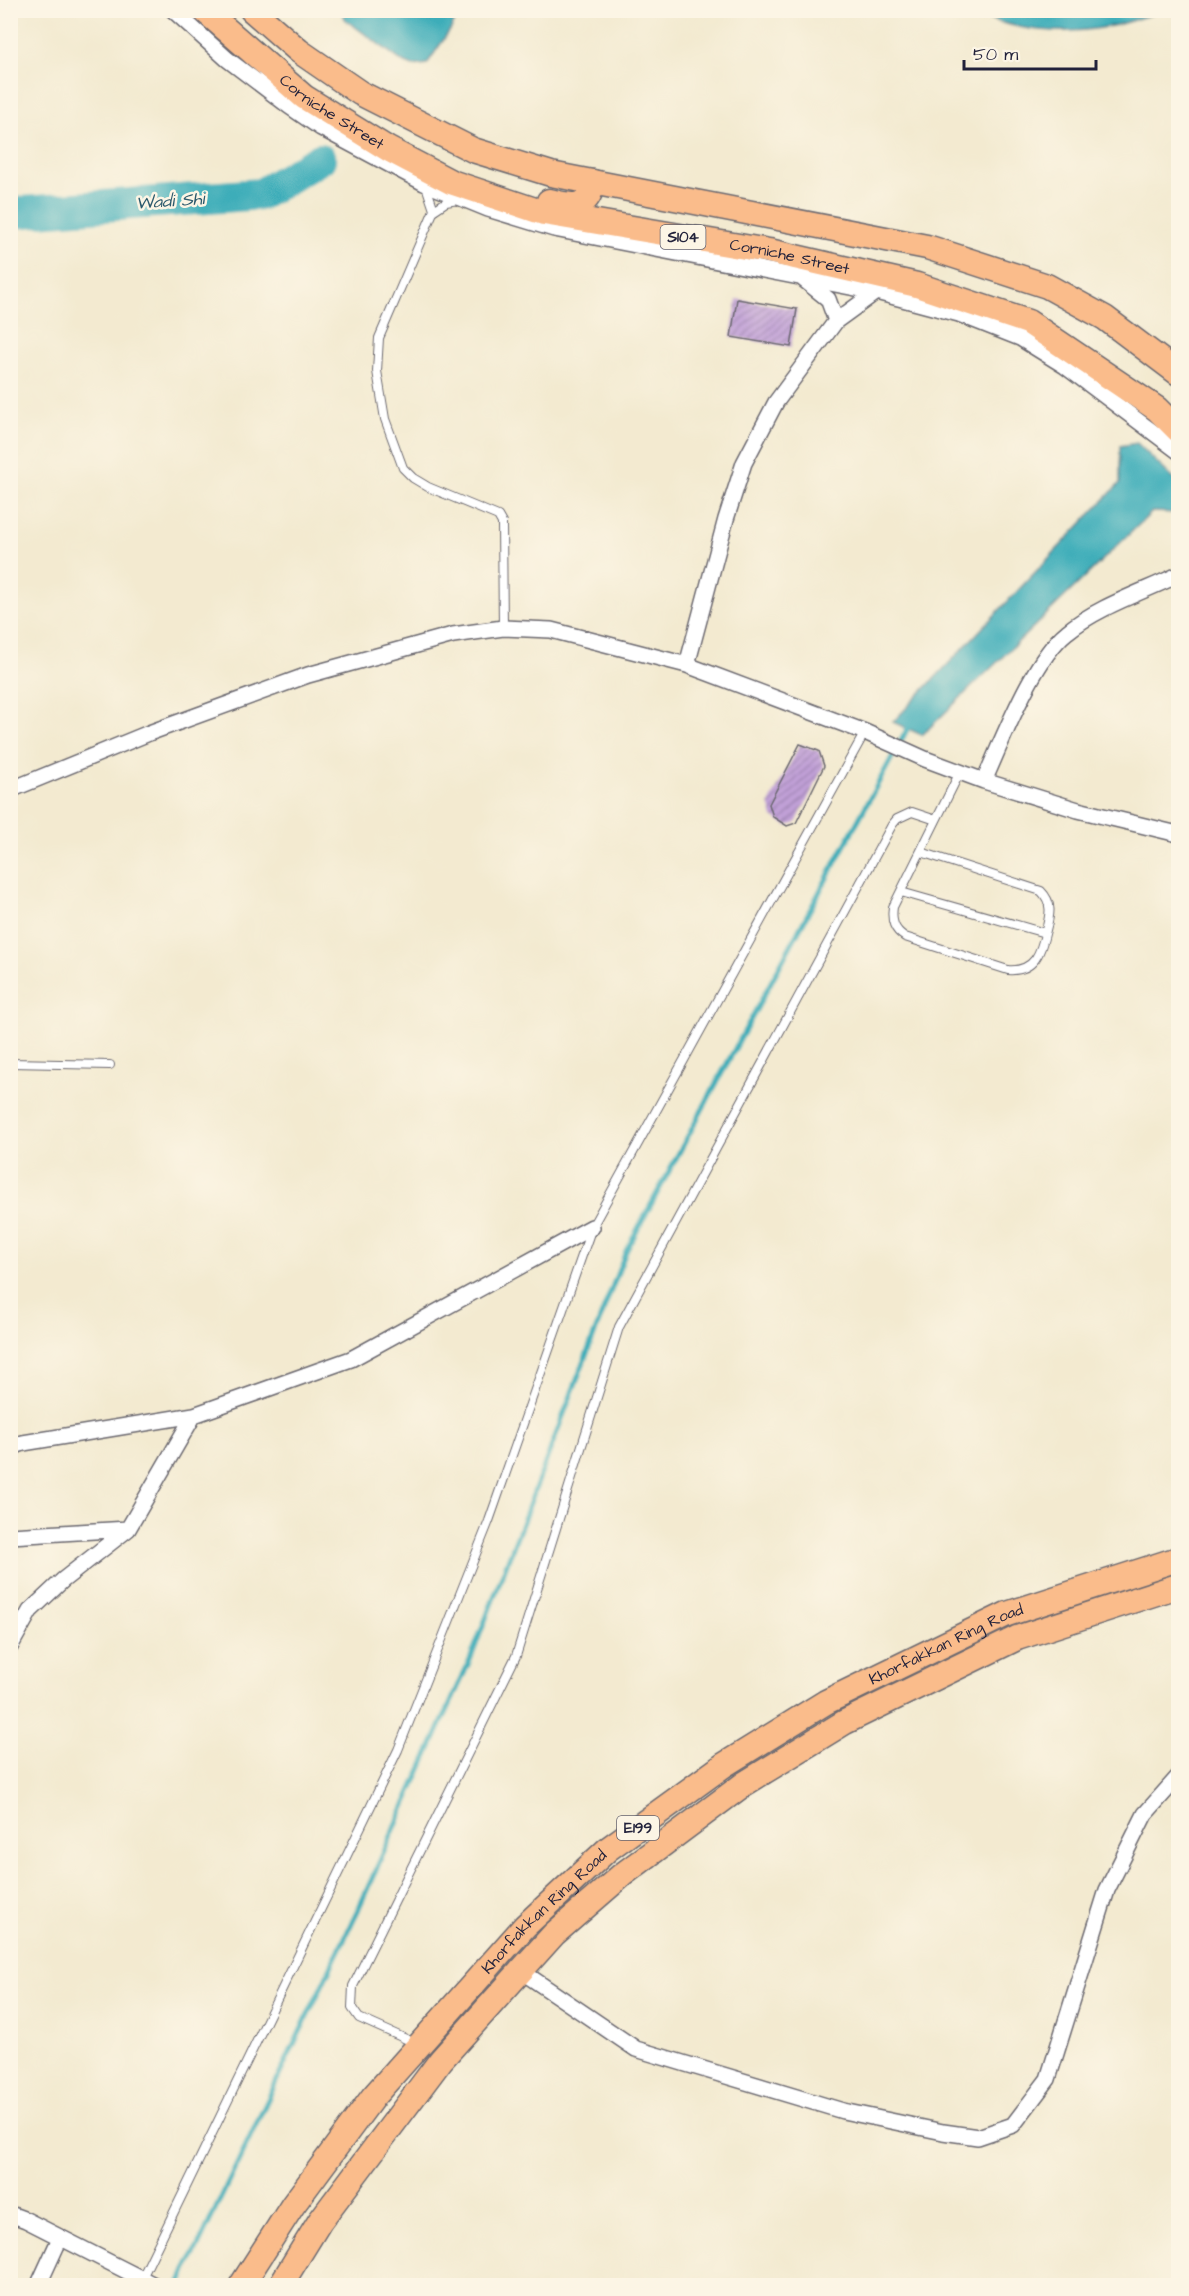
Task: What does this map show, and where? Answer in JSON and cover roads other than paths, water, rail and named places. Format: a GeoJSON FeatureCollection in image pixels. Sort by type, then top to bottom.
{"type":"FeatureCollection","features":[{"type":"Feature","properties":{"kind":"main road","name":"Corniche Street"},"geometry":{"type":"LineString","coordinates":[[204,10],[274,84],[304,97],[456,191],[544,213],[769,251],[926,288],[1028,322],[1157,409],[1179,430]]}},
{"type":"Feature","properties":{"kind":"main road","name":"Corniche Street"},"geometry":{"type":"LineString","coordinates":[[252,10],[299,51],[360,93],[473,150],[551,174],[927,247],[1047,286],[1105,318],[1179,373]]}},
{"type":"Feature","properties":{"kind":"main road"},"geometry":{"type":"LineString","coordinates":[[456,191],[494,182],[548,201],[576,204],[590,197],[593,182]]}},
{"type":"Feature","properties":{"kind":"main road"},"geometry":{"type":"LineString","coordinates":[[659,233],[679,254]]}},
{"type":"Feature","properties":{"kind":"main road"},"geometry":{"type":"LineString","coordinates":[[900,299],[926,288]]}},
{"type":"Feature","properties":{"kind":"main road","name":"Khorfakkan Ring Road"},"geometry":{"type":"LineString","coordinates":[[242,2286],[293,2205],[359,2115],[525,1926],[608,1849],[724,1765],[826,1701],[1006,1614],[1179,1559]]}},
{"type":"Feature","properties":{"kind":"main road","name":"Khorfakkan Ring Road"},"geometry":{"type":"LineString","coordinates":[[280,2286],[320,2221],[441,2060],[554,1934],[622,1875],[744,1784],[845,1722],[1017,1638],[1179,1586]]}},
{"type":"Feature","properties":{"kind":"street"},"geometry":{"type":"LineString","coordinates":[[173,10],[226,59],[274,84],[321,128],[424,183],[456,191],[554,229],[876,292],[959,314],[1020,338],[1065,366],[1179,451]]}},
{"type":"Feature","properties":{"kind":"street"},"geometry":{"type":"LineString","coordinates":[[801,277],[828,299],[836,321]]}},
{"type":"Feature","properties":{"kind":"street"},"geometry":{"type":"LineString","coordinates":[[687,665],[726,519],[744,463],[776,402],[836,321],[876,292]]}},
{"type":"Feature","properties":{"kind":"street"},"geometry":{"type":"LineString","coordinates":[[984,781],[1040,663],[1066,632],[1092,615],[1179,575]]}},
{"type":"Feature","properties":{"kind":"street"},"geometry":{"type":"LineString","coordinates":[[10,790],[149,733],[308,675],[453,635],[503,628],[551,630],[687,665],[865,732],[925,759],[984,781],[1078,810],[1179,834]]}},
{"type":"Feature","properties":{"kind":"street"},"geometry":{"type":"LineString","coordinates":[[15,1442],[194,1415],[351,1359],[592,1227]]}},
{"type":"Feature","properties":{"kind":"street"},"geometry":{"type":"LineString","coordinates":[[10,1647],[30,1611],[63,1580],[128,1529],[194,1415]]}},
{"type":"Feature","properties":{"kind":"street"},"geometry":{"type":"LineString","coordinates":[[10,1536],[128,1529]]}},
{"type":"Feature","properties":{"kind":"street"},"geometry":{"type":"LineString","coordinates":[[520,1971],[636,2049],[843,2111],[978,2137],[1013,2125],[1048,2079],[1107,1890],[1145,1814],[1179,1777]]}},
{"type":"Feature","properties":{"kind":"street"},"geometry":{"type":"LineString","coordinates":[[10,2214],[60,2238],[139,2282],[156,2285]]}},
{"type":"Feature","properties":{"kind":"street"},"geometry":{"type":"LineString","coordinates":[[38,2286],[60,2238]]}},
{"type":"Feature","properties":{"kind":"lane"},"geometry":{"type":"LineString","coordinates":[[424,183],[434,210]]}},
{"type":"Feature","properties":{"kind":"lane"},"geometry":{"type":"LineString","coordinates":[[456,191],[434,210],[379,338],[376,360],[383,410],[403,468],[428,487],[498,516],[502,523],[503,628]]}},
{"type":"Feature","properties":{"kind":"lane"},"geometry":{"type":"LineString","coordinates":[[139,2282],[398,1750],[489,1521],[592,1227],[865,732]]}},
{"type":"Feature","properties":{"kind":"lane"},"geometry":{"type":"LineString","coordinates":[[921,852],[1041,891],[1050,906],[1041,951],[1034,962],[1022,969],[1008,970],[905,937],[895,928],[892,914],[901,892],[960,772]]}},
{"type":"Feature","properties":{"kind":"lane"},"geometry":{"type":"LineString","coordinates":[[419,2044],[358,2018],[352,2008],[353,1986],[516,1656],[618,1327],[892,825],[897,819],[912,812],[936,820]]}},
{"type":"Feature","properties":{"kind":"lane"},"geometry":{"type":"LineString","coordinates":[[901,892],[1045,933]]}},
{"type":"Feature","properties":{"kind":"lane"},"geometry":{"type":"LineString","coordinates":[[10,1063],[110,1065]]}},
{"type":"Feature","properties":{"kind":"water"},"geometry":{"type":"Polygon","coordinates":[[[341,10],[460,11],[427,64],[413,66],[403,62],[346,20],[341,10]]]}},
{"type":"Feature","properties":{"kind":"water"},"geometry":{"type":"Polygon","coordinates":[[[971,11],[1160,11],[1134,20],[1093,29],[1051,31],[1010,25],[971,11]]]}},
{"type":"Feature","properties":{"kind":"water"},"geometry":{"type":"Polygon","coordinates":[[[1137,443],[1178,483],[1178,513],[1152,512],[922,735],[893,722],[1120,483],[1120,446],[1137,443]]]}},
{"type":"Feature","properties":{"kind":"waterway","name":"Wadi Shi"},"geometry":{"type":"LineString","coordinates":[[10,213],[261,194],[320,159]]}},
{"type":"Feature","properties":{"kind":"waterway"},"geometry":{"type":"LineString","coordinates":[[179,2286],[357,1912],[470,1660],[626,1251],[910,724]]}}]}
